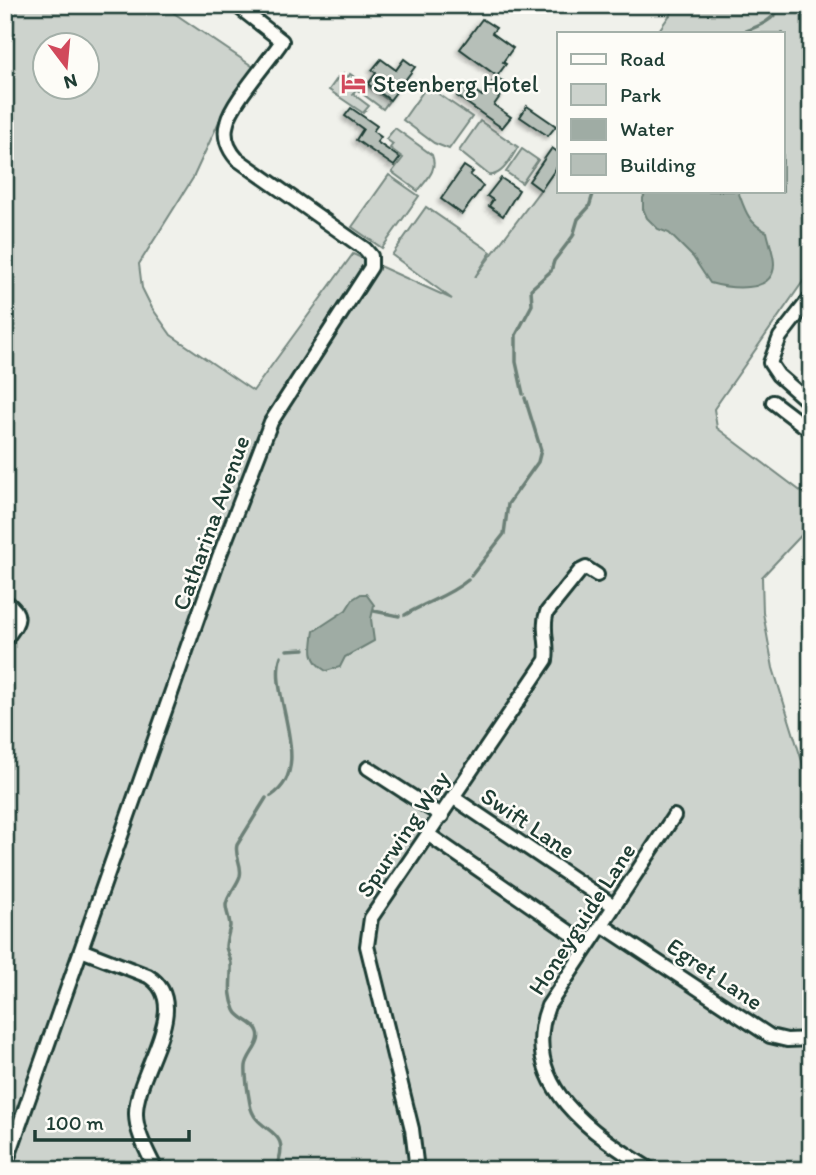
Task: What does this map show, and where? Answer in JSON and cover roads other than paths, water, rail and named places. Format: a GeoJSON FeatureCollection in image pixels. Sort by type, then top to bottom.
{"type":"FeatureCollection","features":[{"type":"Feature","properties":{"kind":"street","name":"Catharina Avenue"},"geometry":{"type":"LineString","coordinates":[[5,1166],[219,557],[271,422],[371,267],[372,259],[365,249],[237,159],[228,147],[226,133],[229,117],[282,41],[236,5]]}},
{"type":"Feature","properties":{"kind":"street"},"geometry":{"type":"LineString","coordinates":[[811,297],[780,337],[771,355],[770,365],[783,381],[811,404]]}},
{"type":"Feature","properties":{"kind":"street"},"geometry":{"type":"LineString","coordinates":[[773,402],[811,431]]}},
{"type":"Feature","properties":{"kind":"street","name":"Spurwing Way"},"geometry":{"type":"LineString","coordinates":[[417,1170],[412,1129],[367,940],[371,918],[546,660],[544,620],[547,612],[580,571],[586,568],[597,575]]}},
{"type":"Feature","properties":{"kind":"street"},"geometry":{"type":"LineString","coordinates":[[5,601],[16,610],[18,619],[5,640]]}},
{"type":"Feature","properties":{"kind":"street"},"geometry":{"type":"LineString","coordinates":[[368,768],[442,816]]}},
{"type":"Feature","properties":{"kind":"street","name":"Swift Lane"},"geometry":{"type":"LineString","coordinates":[[454,798],[614,906]]}},
{"type":"Feature","properties":{"kind":"street","name":"Honeyguide Lane"},"geometry":{"type":"LineString","coordinates":[[651,1170],[595,1133],[554,1088],[544,1066],[541,1035],[546,1011],[674,816]]}},
{"type":"Feature","properties":{"kind":"street"},"geometry":{"type":"LineString","coordinates":[[429,835],[588,945]]}},
{"type":"Feature","properties":{"kind":"street","name":"Egret Lane"},"geometry":{"type":"LineString","coordinates":[[602,925],[770,1036],[787,1040],[811,1039]]}},
{"type":"Feature","properties":{"kind":"street"},"geometry":{"type":"LineString","coordinates":[[81,950],[148,976],[156,981],[165,996],[168,1012],[140,1088],[136,1112],[137,1125],[156,1170]]}},
{"type":"Feature","properties":{"kind":"water"},"geometry":{"type":"Polygon","coordinates":[[[646,192],[738,192],[751,220],[767,232],[774,260],[772,274],[767,281],[749,287],[710,283],[693,257],[669,233],[658,229],[647,218],[643,209],[643,198],[646,192]]]}},
{"type":"Feature","properties":{"kind":"water"},"geometry":{"type":"Polygon","coordinates":[[[366,594],[374,605],[371,619],[374,641],[345,657],[340,667],[326,671],[312,654],[314,631],[346,610],[353,599],[366,594]]]}},
{"type":"Feature","properties":{"kind":"waterway"},"geometry":{"type":"LineString","coordinates":[[744,32],[769,19],[782,5]]}},
{"type":"Feature","properties":{"kind":"waterway"},"geometry":{"type":"LineString","coordinates":[[523,394],[516,362],[516,335],[532,305],[531,289],[551,271],[554,261],[573,236],[578,219],[589,207],[594,192]]}},
{"type":"Feature","properties":{"kind":"waterway"},"geometry":{"type":"LineString","coordinates":[[471,576],[504,534],[508,504],[538,462],[541,450],[525,398]]}},
{"type":"Feature","properties":{"kind":"waterway"},"geometry":{"type":"LineString","coordinates":[[405,615],[468,580]]}},
{"type":"Feature","properties":{"kind":"waterway"},"geometry":{"type":"LineString","coordinates":[[374,611],[399,616]]}},
{"type":"Feature","properties":{"kind":"waterway"},"geometry":{"type":"LineString","coordinates":[[287,650],[304,649]]}},
{"type":"Feature","properties":{"kind":"waterway"},"geometry":{"type":"LineString","coordinates":[[271,796],[284,783],[290,767],[291,749],[278,671],[281,656]]}},
{"type":"Feature","properties":{"kind":"waterway"},"geometry":{"type":"LineString","coordinates":[[266,798],[237,845],[241,872],[226,905],[230,926],[226,947],[231,963],[230,991],[235,1010],[254,1026],[259,1036],[246,1066],[247,1085],[253,1114],[278,1138],[281,1145],[275,1170]]}},
{"type":"Feature","properties":{"kind":"place","name":"Steenberg Hotel"},"geometry":{"type":"Point","coordinates":[353,84]}}]}
